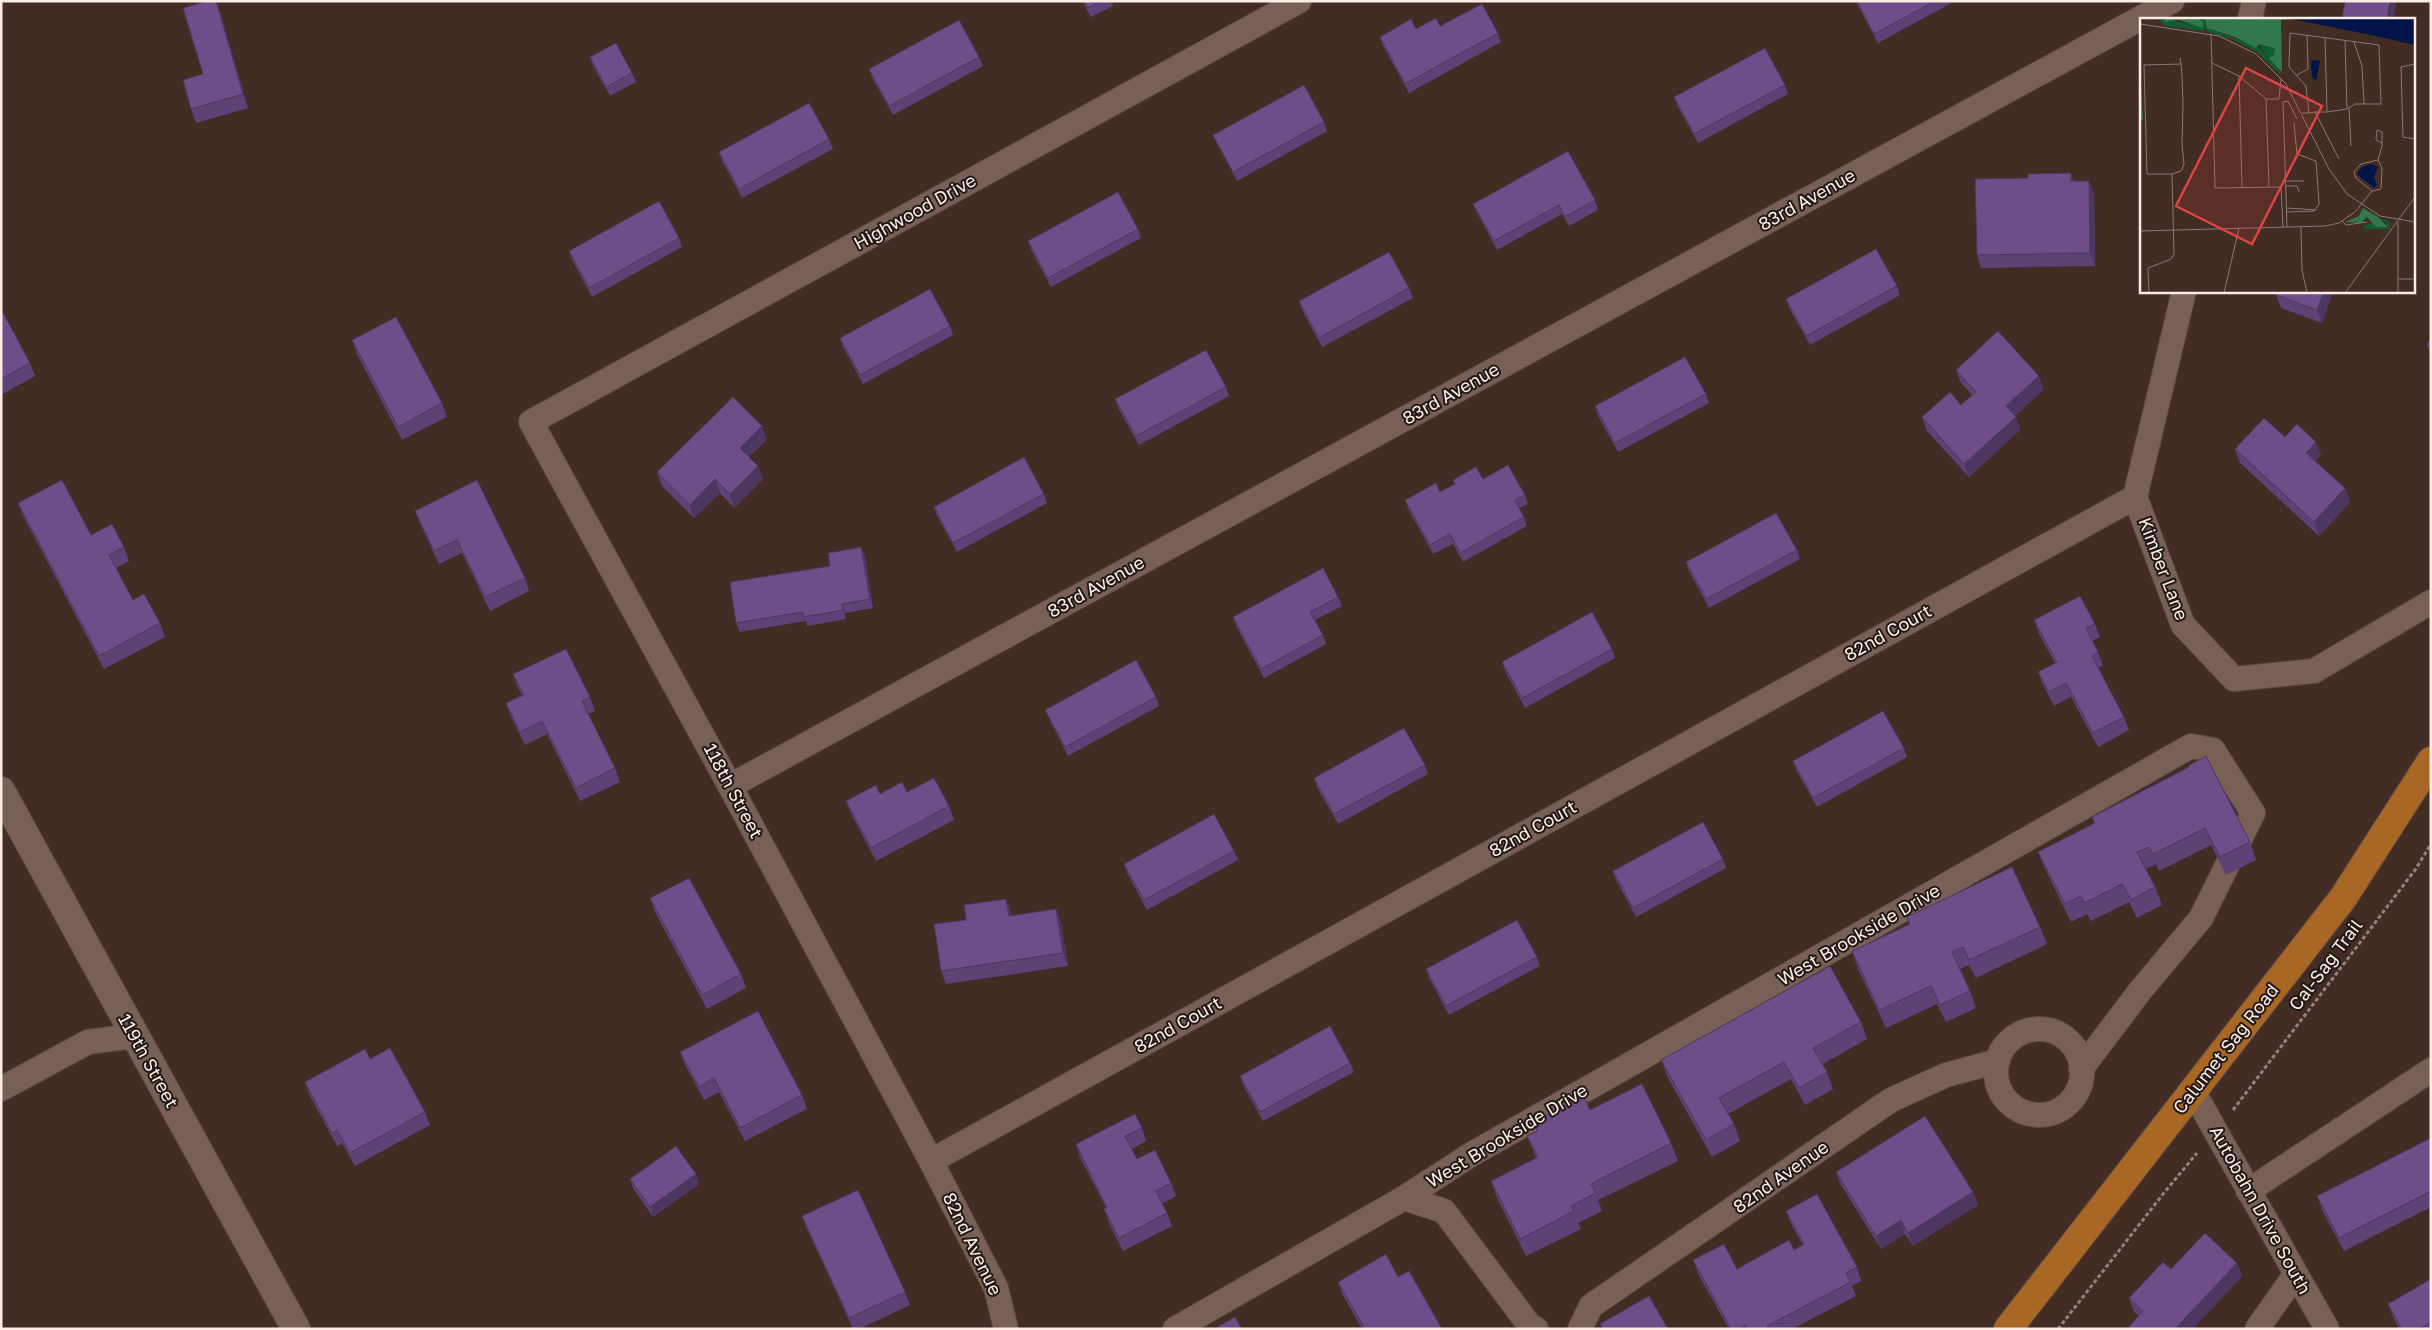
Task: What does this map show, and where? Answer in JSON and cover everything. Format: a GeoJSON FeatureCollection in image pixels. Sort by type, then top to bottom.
{"type":"FeatureCollection","features":[{"type":"Feature","properties":{"kind":"main road","name":"Calumet Sag Road"},"geometry":{"type":"LineString","coordinates":[[2008,1329],[2343,898],[2431,760]]}},
{"type":"Feature","properties":{"kind":"street","name":"Highwood Drive"},"geometry":{"type":"LineString","coordinates":[[531,422],[1299,1]]}},
{"type":"Feature","properties":{"kind":"street","name":"83rd Avenue"},"geometry":{"type":"LineString","coordinates":[[2141,18],[2172,1]]}},
{"type":"Feature","properties":{"kind":"street"},"geometry":{"type":"LineString","coordinates":[[2250,18],[2254,1]]}},
{"type":"Feature","properties":{"kind":"street","name":"83rd Avenue"},"geometry":{"type":"LineString","coordinates":[[730,786],[2140,18]]}},
{"type":"Feature","properties":{"kind":"street","name":"Kimber Lane"},"geometry":{"type":"LineString","coordinates":[[2184,292],[2135,497],[2183,625],[2234,679],[2314,671],[2431,602]]}},
{"type":"Feature","properties":{"kind":"street","name":"118th Street"},"geometry":{"type":"LineString","coordinates":[[531,422],[730,786],[931,1161]]}},
{"type":"Feature","properties":{"kind":"street","name":"82nd Court"},"geometry":{"type":"LineString","coordinates":[[931,1161],[2135,497]]}},
{"type":"Feature","properties":{"kind":"street","name":"West Brookside Drive"},"geometry":{"type":"LineString","coordinates":[[1175,1329],[1404,1198],[1472,1154],[2191,746],[2213,750],[2253,813],[2201,918],[2140,991],[2082,1069]]}},
{"type":"Feature","properties":{"kind":"street","name":"119th Street"},"geometry":{"type":"LineString","coordinates":[[1,792],[296,1329]]}},
{"type":"Feature","properties":{"kind":"street"},"geometry":{"type":"LineString","coordinates":[[2033,1029],[2054,1031],[2066,1038],[2080,1057],[2082,1075],[2073,1099],[2055,1112],[2043,1115],[2027,1113],[2016,1108],[2002,1094],[1996,1070],[1998,1062],[2000,1053],[2013,1037],[2033,1029]]}},
{"type":"Feature","properties":{"kind":"street"},"geometry":{"type":"LineString","coordinates":[[1,1089],[88,1042],[134,1036]]}},
{"type":"Feature","properties":{"kind":"street","name":"82nd Avenue"},"geometry":{"type":"LineString","coordinates":[[1578,1327],[1591,1306],[1891,1100],[1946,1075],[1998,1062]]}},
{"type":"Feature","properties":{"kind":"street"},"geometry":{"type":"LineString","coordinates":[[2248,1191],[2431,1070]]}},
{"type":"Feature","properties":{"kind":"street","name":"Autobahn Drive South"},"geometry":{"type":"LineString","coordinates":[[2193,1091],[2294,1275],[2327,1329]]}},
{"type":"Feature","properties":{"kind":"street","name":"82nd Avenue"},"geometry":{"type":"LineString","coordinates":[[931,1161],[996,1288],[1006,1329]]}},
{"type":"Feature","properties":{"kind":"street"},"geometry":{"type":"LineString","coordinates":[[1404,1198],[1444,1212],[1530,1326],[1536,1329]]}},
{"type":"Feature","properties":{"kind":"street"},"geometry":{"type":"LineString","coordinates":[[2256,1329],[2294,1275]]}},
{"type":"Feature","properties":{"kind":"path","name":"Cal-Sag Trail"},"geometry":{"type":"LineString","coordinates":[[2240,1100],[2415,870],[2431,844]]}},
{"type":"Feature","properties":{"kind":"path"},"geometry":{"type":"LineString","coordinates":[[2058,1329],[2176,1177]]}},
{"type":"Feature","properties":{"kind":"building"},"geometry":{"type":"Polygon","coordinates":[[[207,1],[216,1],[243,94],[191,109],[183,80],[203,74],[183,8],[207,1]]]}},
{"type":"Feature","properties":{"kind":"building"},"geometry":{"type":"Polygon","coordinates":[[[1084,1],[1101,1],[1088,8],[1084,1]]]}},
{"type":"Feature","properties":{"kind":"building"},"geometry":{"type":"Polygon","coordinates":[[[1857,1],[1935,1],[1874,34],[1857,1]]]}},
{"type":"Feature","properties":{"kind":"building"},"geometry":{"type":"Polygon","coordinates":[[[2345,1],[2390,1],[2387,18],[2342,18],[2345,1]]]}},
{"type":"Feature","properties":{"kind":"building"},"geometry":{"type":"Polygon","coordinates":[[[1482,4],[1498,33],[1405,84],[1380,37],[1411,19],[1416,29],[1436,18],[1440,26],[1482,4]]]}},
{"type":"Feature","properties":{"kind":"building"},"geometry":{"type":"Polygon","coordinates":[[[959,20],[979,57],[889,106],[869,69],[959,20]]]}},
{"type":"Feature","properties":{"kind":"building"},"geometry":{"type":"Polygon","coordinates":[[[616,43],[632,73],[606,87],[590,57],[616,43]]]}},
{"type":"Feature","properties":{"kind":"building"},"geometry":{"type":"Polygon","coordinates":[[[1765,48],[1785,85],[1694,134],[1674,97],[1765,48]]]}},
{"type":"Feature","properties":{"kind":"building"},"geometry":{"type":"Polygon","coordinates":[[[1304,85],[1324,122],[1233,172],[1213,135],[1304,85]]]}},
{"type":"Feature","properties":{"kind":"building"},"geometry":{"type":"Polygon","coordinates":[[[809,103],[829,139],[739,189],[719,152],[809,103]]]}},
{"type":"Feature","properties":{"kind":"building"},"geometry":{"type":"Polygon","coordinates":[[[1568,151],[1595,200],[1565,217],[1559,205],[1494,241],[1473,204],[1568,151]]]}},
{"type":"Feature","properties":{"kind":"building"},"geometry":{"type":"Polygon","coordinates":[[[2071,173],[2071,181],[2089,181],[2090,253],[1977,255],[1975,179],[2028,178],[2028,174],[2071,173]]]}},
{"type":"Feature","properties":{"kind":"building"},"geometry":{"type":"Polygon","coordinates":[[[1118,192],[1138,229],[1048,278],[1028,241],[1118,192]]]}},
{"type":"Feature","properties":{"kind":"building"},"geometry":{"type":"Polygon","coordinates":[[[659,201],[679,238],[589,288],[569,251],[659,201]]]}},
{"type":"Feature","properties":{"kind":"building"},"geometry":{"type":"Polygon","coordinates":[[[1876,249],[1897,286],[1806,336],[1786,299],[1876,249]]]}},
{"type":"Feature","properties":{"kind":"building"},"geometry":{"type":"Polygon","coordinates":[[[1389,252],[1409,288],[1319,338],[1299,301],[1389,252]]]}},
{"type":"Feature","properties":{"kind":"building"},"geometry":{"type":"Polygon","coordinates":[[[930,289],[950,326],[860,375],[840,338],[930,289]]]}},
{"type":"Feature","properties":{"kind":"building"},"geometry":{"type":"Polygon","coordinates":[[[2277,292],[2324,292],[2317,310],[2276,295],[2277,292]]]}},
{"type":"Feature","properties":{"kind":"building"},"geometry":{"type":"Polygon","coordinates":[[[1,309],[30,363],[1,379],[1,309]]]}},
{"type":"Feature","properties":{"kind":"building"},"geometry":{"type":"Polygon","coordinates":[[[396,317],[442,403],[398,427],[352,340],[396,317]]]}},
{"type":"Feature","properties":{"kind":"building"},"geometry":{"type":"Polygon","coordinates":[[[1998,331],[2039,376],[2006,406],[2016,417],[1964,464],[1922,417],[1950,392],[1961,405],[1976,392],[1956,370],[1998,331]]]}},
{"type":"Feature","properties":{"kind":"building"},"geometry":{"type":"Polygon","coordinates":[[[2431,337],[2431,347],[2427,345],[2431,337]]]}},
{"type":"Feature","properties":{"kind":"building"},"geometry":{"type":"Polygon","coordinates":[[[1206,350],[1226,387],[1136,436],[1115,399],[1206,350]]]}},
{"type":"Feature","properties":{"kind":"building"},"geometry":{"type":"Polygon","coordinates":[[[1685,357],[1706,394],[1615,443],[1595,406],[1685,357]]]}},
{"type":"Feature","properties":{"kind":"building"},"geometry":{"type":"Polygon","coordinates":[[[733,397],[762,426],[740,448],[758,466],[730,494],[715,479],[690,505],[657,472],[733,397]]]}},
{"type":"Feature","properties":{"kind":"building"},"geometry":{"type":"Polygon","coordinates":[[[2264,418],[2285,437],[2297,424],[2316,442],[2306,453],[2345,488],[2314,522],[2235,449],[2264,418]]]}},
{"type":"Feature","properties":{"kind":"building"},"geometry":{"type":"Polygon","coordinates":[[[1024,457],[1044,494],[953,543],[934,507],[1024,457]]]}},
{"type":"Feature","properties":{"kind":"building"},"geometry":{"type":"Polygon","coordinates":[[[1508,465],[1525,495],[1515,500],[1524,517],[1460,553],[1450,534],[1430,545],[1405,500],[1436,483],[1440,492],[1455,484],[1453,480],[1476,467],[1483,479],[1508,465]]]}},
{"type":"Feature","properties":{"kind":"building"},"geometry":{"type":"Polygon","coordinates":[[[62,480],[91,535],[112,524],[124,547],[109,555],[133,600],[144,594],[160,623],[99,656],[18,503],[62,480]]]}},
{"type":"Feature","properties":{"kind":"building"},"geometry":{"type":"Polygon","coordinates":[[[477,480],[525,578],[485,597],[457,540],[434,551],[415,511],[477,480]]]}},
{"type":"Feature","properties":{"kind":"building"},"geometry":{"type":"Polygon","coordinates":[[[1776,513],[1797,550],[1706,599],[1686,562],[1776,513]]]}},
{"type":"Feature","properties":{"kind":"building"},"geometry":{"type":"Polygon","coordinates":[[[861,547],[870,599],[842,604],[843,610],[804,617],[803,612],[736,623],[730,582],[830,566],[828,553],[861,547]]]}},
{"type":"Feature","properties":{"kind":"building"},"geometry":{"type":"Polygon","coordinates":[[[1323,568],[1338,597],[1310,612],[1323,635],[1261,669],[1233,617],[1323,568]]]}},
{"type":"Feature","properties":{"kind":"building"},"geometry":{"type":"Polygon","coordinates":[[[2080,596],[2095,624],[2086,628],[2098,652],[2092,656],[2124,717],[2093,733],[2066,683],[2049,692],[2038,672],[2057,662],[2034,620],[2080,596]]]}},
{"type":"Feature","properties":{"kind":"building"},"geometry":{"type":"Polygon","coordinates":[[[1592,612],[1612,649],[1522,698],[1502,662],[1592,612]]]}},
{"type":"Feature","properties":{"kind":"building"},"geometry":{"type":"Polygon","coordinates":[[[566,649],[590,697],[582,701],[615,768],[576,788],[542,721],[520,732],[506,703],[524,695],[513,674],[566,649]]]}},
{"type":"Feature","properties":{"kind":"building"},"geometry":{"type":"Polygon","coordinates":[[[1136,660],[1156,697],[1065,747],[1045,710],[1136,660]]]}},
{"type":"Feature","properties":{"kind":"building"},"geometry":{"type":"Polygon","coordinates":[[[1883,711],[1904,748],[1813,798],[1793,761],[1883,711]]]}},
{"type":"Feature","properties":{"kind":"building"},"geometry":{"type":"Polygon","coordinates":[[[1404,728],[1425,765],[1334,814],[1314,778],[1404,728]]]}},
{"type":"Feature","properties":{"kind":"building"},"geometry":{"type":"Polygon","coordinates":[[[2206,756],[2250,842],[2220,857],[2205,828],[2153,854],[2149,847],[2137,852],[2155,887],[2131,900],[2122,884],[2084,903],[2081,896],[2065,904],[2038,852],[2095,823],[2092,817],[2189,767],[2206,756]]]}},
{"type":"Feature","properties":{"kind":"building"},"geometry":{"type":"Polygon","coordinates":[[[934,778],[949,806],[871,848],[846,801],[876,785],[880,794],[902,782],[907,792],[934,778]]]}},
{"type":"Feature","properties":{"kind":"building"},"geometry":{"type":"Polygon","coordinates":[[[1214,814],[1234,851],[1144,900],[1124,864],[1214,814]]]}},
{"type":"Feature","properties":{"kind":"building"},"geometry":{"type":"Polygon","coordinates":[[[1703,822],[1723,859],[1633,908],[1613,871],[1703,822]]]}},
{"type":"Feature","properties":{"kind":"building"},"geometry":{"type":"Polygon","coordinates":[[[2012,867],[2040,927],[1969,960],[1963,947],[1952,952],[1970,991],[1940,1005],[1931,986],[1879,1010],[1852,951],[1910,924],[1907,917],[2012,867]]]}},
{"type":"Feature","properties":{"kind":"building"},"geometry":{"type":"Polygon","coordinates":[[[689,878],[741,974],[702,995],[650,898],[689,878]]]}},
{"type":"Feature","properties":{"kind":"building"},"geometry":{"type":"Polygon","coordinates":[[[1006,899],[1009,916],[1056,909],[1063,953],[941,971],[934,924],[966,920],[964,905],[1006,899]]]}},
{"type":"Feature","properties":{"kind":"building"},"geometry":{"type":"Polygon","coordinates":[[[1517,920],[1537,957],[1446,1006],[1426,969],[1517,920]]]}},
{"type":"Feature","properties":{"kind":"building"},"geometry":{"type":"Polygon","coordinates":[[[1830,966],[1861,1022],[1813,1048],[1827,1072],[1799,1088],[1784,1062],[1719,1098],[1734,1124],[1706,1140],[1661,1060],[1830,966]]]}},
{"type":"Feature","properties":{"kind":"building"},"geometry":{"type":"Polygon","coordinates":[[[758,1011],[802,1095],[740,1128],[714,1078],[699,1087],[680,1052],[758,1011]]]}},
{"type":"Feature","properties":{"kind":"building"},"geometry":{"type":"Polygon","coordinates":[[[1330,1026],[1350,1063],[1260,1112],[1240,1076],[1330,1026]]]}},
{"type":"Feature","properties":{"kind":"building"},"geometry":{"type":"Polygon","coordinates":[[[390,1048],[425,1112],[350,1153],[337,1130],[332,1133],[305,1082],[365,1049],[370,1059],[390,1048]]]}},
{"type":"Feature","properties":{"kind":"building"},"geometry":{"type":"Polygon","coordinates":[[[1642,1084],[1671,1143],[1591,1184],[1596,1193],[1571,1206],[1574,1211],[1520,1239],[1491,1181],[1538,1157],[1527,1136],[1538,1131],[1533,1122],[1584,1097],[1590,1110],[1642,1084]]]}},
{"type":"Feature","properties":{"kind":"building"},"geometry":{"type":"Polygon","coordinates":[[[1135,1114],[1142,1128],[1125,1136],[1137,1159],[1155,1150],[1171,1183],[1156,1191],[1167,1213],[1119,1238],[1104,1209],[1107,1208],[1076,1144],[1135,1114]]]}},
{"type":"Feature","properties":{"kind":"building"},"geometry":{"type":"Polygon","coordinates":[[[1925,1116],[1973,1192],[1908,1233],[1901,1220],[1876,1236],[1836,1172],[1925,1116]]]}},
{"type":"Feature","properties":{"kind":"building"},"geometry":{"type":"Polygon","coordinates":[[[2431,1138],[2431,1191],[2339,1238],[2317,1196],[2431,1138]]]}},
{"type":"Feature","properties":{"kind":"building"},"geometry":{"type":"Polygon","coordinates":[[[676,1146],[696,1174],[650,1207],[630,1179],[676,1146]]]}},
{"type":"Feature","properties":{"kind":"building"},"geometry":{"type":"Polygon","coordinates":[[[858,1190],[905,1292],[849,1318],[802,1216],[858,1190]]]}},
{"type":"Feature","properties":{"kind":"building"},"geometry":{"type":"Polygon","coordinates":[[[1817,1194],[1857,1267],[1846,1273],[1851,1282],[1767,1326],[1767,1329],[1747,1329],[1745,1325],[1739,1329],[1731,1329],[1693,1260],[1724,1244],[1737,1269],[1789,1240],[1794,1250],[1804,1244],[1786,1211],[1817,1194]]]}},
{"type":"Feature","properties":{"kind":"building"},"geometry":{"type":"Polygon","coordinates":[[[2205,1233],[2237,1263],[2175,1329],[2127,1329],[2143,1311],[2129,1298],[2163,1262],[2171,1269],[2205,1233]]]}},
{"type":"Feature","properties":{"kind":"building"},"geometry":{"type":"Polygon","coordinates":[[[1386,1254],[1398,1277],[1409,1271],[1442,1329],[1365,1329],[1338,1282],[1386,1254]]]}},
{"type":"Feature","properties":{"kind":"building"},"geometry":{"type":"Polygon","coordinates":[[[2431,1279],[2431,1322],[2419,1329],[2402,1329],[2388,1304],[2431,1279]]]}},
{"type":"Feature","properties":{"kind":"building"},"geometry":{"type":"Polygon","coordinates":[[[1649,1296],[1668,1329],[1603,1329],[1600,1324],[1649,1296]]]}},
{"type":"Feature","properties":{"kind":"building"},"geometry":{"type":"Polygon","coordinates":[[[1235,1317],[1242,1329],[1214,1329],[1235,1317]]]}}]}
